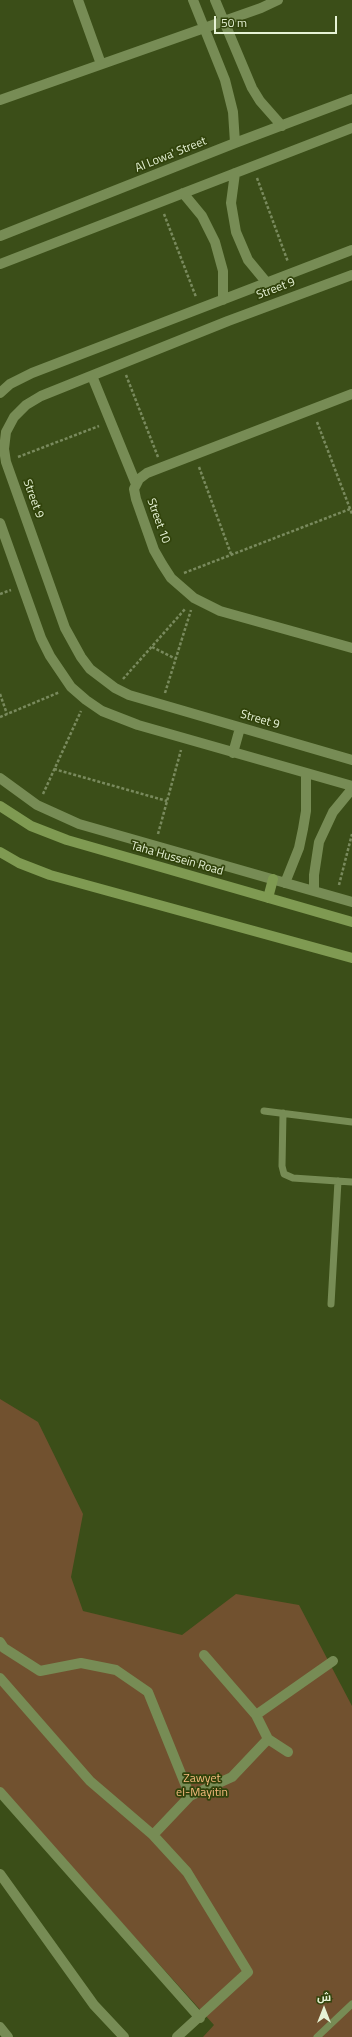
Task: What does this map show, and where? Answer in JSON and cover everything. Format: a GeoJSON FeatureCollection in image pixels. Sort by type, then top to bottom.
{"type":"FeatureCollection","features":[{"type":"Feature","properties":{"kind":"main road","name":"Taha Hussein Road"},"geometry":{"type":"LineString","coordinates":[[0,806],[31,826],[67,840],[352,922]]}},
{"type":"Feature","properties":{"kind":"main road"},"geometry":{"type":"LineString","coordinates":[[0,852],[19,863],[50,875],[352,958]]}},
{"type":"Feature","properties":{"kind":"main road"},"geometry":{"type":"LineString","coordinates":[[268,898],[273,879]]}},
{"type":"Feature","properties":{"kind":"street"},"geometry":{"type":"LineString","coordinates":[[78,0],[101,64]]}},
{"type":"Feature","properties":{"kind":"street"},"geometry":{"type":"LineString","coordinates":[[193,0],[228,91],[233,112],[235,143]]}},
{"type":"Feature","properties":{"kind":"street"},"geometry":{"type":"LineString","coordinates":[[216,0],[252,88],[267,110],[282,126]]}},
{"type":"Feature","properties":{"kind":"street"},"geometry":{"type":"LineString","coordinates":[[0,100],[261,8],[278,0]]}},
{"type":"Feature","properties":{"kind":"street","name":"Al Lowa' Street"},"geometry":{"type":"LineString","coordinates":[[0,236],[235,143],[352,99]]}},
{"type":"Feature","properties":{"kind":"street"},"geometry":{"type":"LineString","coordinates":[[0,264],[352,128]]}},
{"type":"Feature","properties":{"kind":"street"},"geometry":{"type":"LineString","coordinates":[[235,173],[232,203],[236,232],[248,260],[267,283]]}},
{"type":"Feature","properties":{"kind":"street"},"geometry":{"type":"LineString","coordinates":[[183,193],[202,216],[216,242],[222,271],[223,300]]}},
{"type":"Feature","properties":{"kind":"street","name":"Street 9"},"geometry":{"type":"LineString","coordinates":[[0,393],[10,384],[32,373],[352,250]]}},
{"type":"Feature","properties":{"kind":"street","name":"Street 9"},"geometry":{"type":"LineString","coordinates":[[352,275],[41,396],[19,410],[6,432],[4,449],[6,462],[65,628],[81,657],[90,669],[115,688],[129,695],[352,760]]}},
{"type":"Feature","properties":{"kind":"street","name":"Street 10"},"geometry":{"type":"LineString","coordinates":[[92,376],[136,484],[134,494],[154,550],[171,578],[194,598],[220,612],[352,648]]}},
{"type":"Feature","properties":{"kind":"street"},"geometry":{"type":"LineString","coordinates":[[136,484],[142,476],[352,394]]}},
{"type":"Feature","properties":{"kind":"street"},"geometry":{"type":"LineString","coordinates":[[0,523],[42,638],[59,672],[71,687],[86,700],[119,719],[306,773],[352,788],[336,808],[325,827],[315,858],[314,891]]}},
{"type":"Feature","properties":{"kind":"street"},"geometry":{"type":"LineString","coordinates":[[233,752],[240,728]]}},
{"type":"Feature","properties":{"kind":"street"},"geometry":{"type":"LineString","coordinates":[[285,883],[299,848],[303,830],[307,798],[306,773]]}},
{"type":"Feature","properties":{"kind":"street"},"geometry":{"type":"LineString","coordinates":[[0,778],[37,805],[79,824],[352,902]]}},
{"type":"Feature","properties":{"kind":"street"},"geometry":{"type":"LineString","coordinates":[[1,1649],[40,1671],[81,1663],[116,1670],[148,1692],[190,1796]]}},
{"type":"Feature","properties":{"kind":"street"},"geometry":{"type":"LineString","coordinates":[[204,1655],[256,1715],[268,1739],[288,1752]]}},
{"type":"Feature","properties":{"kind":"street"},"geometry":{"type":"LineString","coordinates":[[256,1715],[333,1661]]}},
{"type":"Feature","properties":{"kind":"street"},"geometry":{"type":"LineString","coordinates":[[0,1678],[90,1781],[153,1836],[187,1872],[248,1972],[178,2037]]}},
{"type":"Feature","properties":{"kind":"street"},"geometry":{"type":"LineString","coordinates":[[153,1836],[190,1796],[232,1776],[268,1739]]}},
{"type":"Feature","properties":{"kind":"street"},"geometry":{"type":"LineString","coordinates":[[0,1792],[200,2018]]}},
{"type":"Feature","properties":{"kind":"street"},"geometry":{"type":"LineString","coordinates":[[0,1874],[94,2005],[124,2037]]}},
{"type":"Feature","properties":{"kind":"street"},"geometry":{"type":"LineString","coordinates":[[0,2027],[8,2037]]}},
{"type":"Feature","properties":{"kind":"lane"},"geometry":{"type":"LineString","coordinates":[[264,1111],[352,1122]]}},
{"type":"Feature","properties":{"kind":"lane"},"geometry":{"type":"LineString","coordinates":[[282,1113],[282,1166],[284,1174],[293,1178],[352,1182]]}},
{"type":"Feature","properties":{"kind":"lane"},"geometry":{"type":"LineString","coordinates":[[331,1304],[338,1181]]}},
{"type":"Feature","properties":{"kind":"lane"},"geometry":{"type":"LineString","coordinates":[[317,2037],[352,2004]]}},
{"type":"Feature","properties":{"kind":"path"},"geometry":{"type":"LineString","coordinates":[[252,167],[292,273]]}},
{"type":"Feature","properties":{"kind":"path"},"geometry":{"type":"LineString","coordinates":[[159,202],[200,309]]}},
{"type":"Feature","properties":{"kind":"path"},"geometry":{"type":"LineString","coordinates":[[122,364],[162,468]]}},
{"type":"Feature","properties":{"kind":"path"},"geometry":{"type":"LineString","coordinates":[[312,410],[352,514]]}},
{"type":"Feature","properties":{"kind":"path"},"geometry":{"type":"LineString","coordinates":[[6,462],[110,422]]}},
{"type":"Feature","properties":{"kind":"path"},"geometry":{"type":"LineString","coordinates":[[195,455],[231,554]]}},
{"type":"Feature","properties":{"kind":"path"},"geometry":{"type":"LineString","coordinates":[[171,578],[350,509]]}},
{"type":"Feature","properties":{"kind":"path"},"geometry":{"type":"LineString","coordinates":[[115,688],[194,598]]}},
{"type":"Feature","properties":{"kind":"path"},"geometry":{"type":"LineString","coordinates":[[161,705],[194,598]]}},
{"type":"Feature","properties":{"kind":"path"},"geometry":{"type":"LineString","coordinates":[[152,647],[176,659]]}},
{"type":"Feature","properties":{"kind":"path"},"geometry":{"type":"LineString","coordinates":[[0,717],[71,687]]}},
{"type":"Feature","properties":{"kind":"path"},"geometry":{"type":"LineString","coordinates":[[0,694],[7,714]]}},
{"type":"Feature","properties":{"kind":"path"},"geometry":{"type":"LineString","coordinates":[[37,805],[86,700]]}},
{"type":"Feature","properties":{"kind":"path"},"geometry":{"type":"LineString","coordinates":[[154,845],[184,738]]}},
{"type":"Feature","properties":{"kind":"path"},"geometry":{"type":"LineString","coordinates":[[54,770],[167,801]]}},
{"type":"Feature","properties":{"kind":"path"},"geometry":{"type":"LineString","coordinates":[[336,897],[352,834]]}},
{"type":"Feature","properties":{"kind":"green space","name":"Zawyet el-Mayitin"},"geometry":{"type":"Polygon","coordinates":[[[0,1399],[38,1422],[83,1514],[71,1577],[83,1611],[182,1635],[236,1594],[299,1605],[352,1706],[352,2037],[203,2037],[214,2025],[0,1788],[0,1399]]]}}]}
